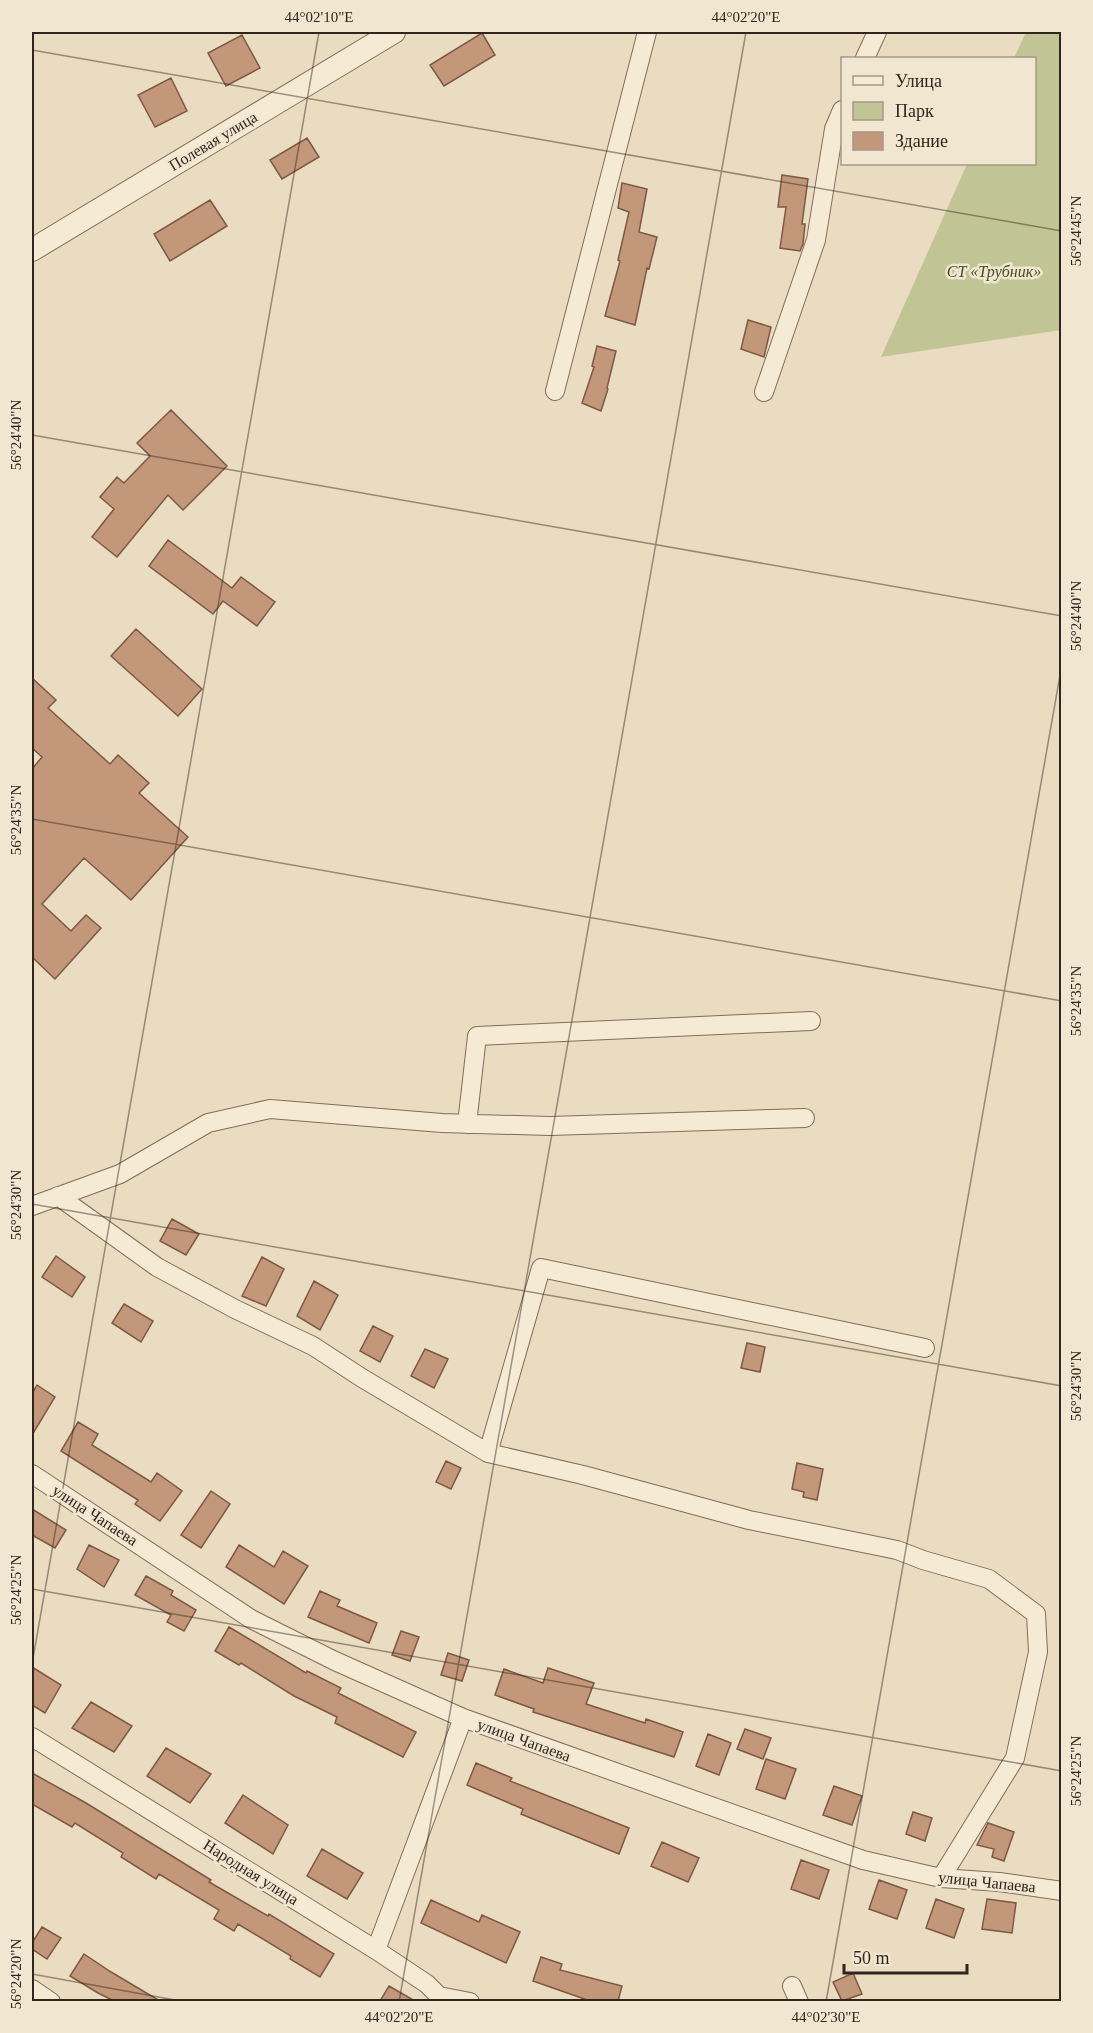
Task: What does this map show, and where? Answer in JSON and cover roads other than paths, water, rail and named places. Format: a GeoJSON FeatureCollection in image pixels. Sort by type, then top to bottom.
{"type":"FeatureCollection","features":[{"type":"Feature","properties":{"kind":"street","name":"Полевая улица"},"geometry":{"type":"LineString","coordinates":[[32,250],[394,32]]}},
{"type":"Feature","properties":{"kind":"street"},"geometry":{"type":"LineString","coordinates":[[555,391],[646,32]]}},
{"type":"Feature","properties":{"kind":"street"},"geometry":{"type":"LineString","coordinates":[[865,57],[876,32]]}},
{"type":"Feature","properties":{"kind":"street"},"geometry":{"type":"LineString","coordinates":[[764,392],[816,240],[834,129],[841,114]]}},
{"type":"Feature","properties":{"kind":"street"},"geometry":{"type":"LineString","coordinates":[[467,1124],[477,1036],[811,1021]]}},
{"type":"Feature","properties":{"kind":"street"},"geometry":{"type":"LineString","coordinates":[[32,1206],[120,1174],[208,1123],[270,1109],[467,1124],[550,1126],[805,1118]]}},
{"type":"Feature","properties":{"kind":"street"},"geometry":{"type":"LineString","coordinates":[[58,1196],[157,1267],[235,1309],[313,1346],[488,1453],[594,1478],[749,1520],[897,1550],[989,1579],[1036,1614],[1038,1652],[1015,1758],[941,1878]]}},
{"type":"Feature","properties":{"kind":"street"},"geometry":{"type":"LineString","coordinates":[[488,1453],[541,1268],[925,1348]]}},
{"type":"Feature","properties":{"kind":"street","name":"улица Чапаева"},"geometry":{"type":"LineString","coordinates":[[32,1474],[251,1619],[335,1661],[463,1718],[863,1860],[941,1878],[999,1882],[1062,1891]]}},
{"type":"Feature","properties":{"kind":"street"},"geometry":{"type":"LineString","coordinates":[[376,1950],[463,1718]]}},
{"type":"Feature","properties":{"kind":"street","name":"Народная улица"},"geometry":{"type":"LineString","coordinates":[[32,1737],[376,1950],[427,1984],[441,1999],[470,2001]]}},
{"type":"Feature","properties":{"kind":"street"},"geometry":{"type":"LineString","coordinates":[[32,1989],[51,2001]]}},
{"type":"Feature","properties":{"kind":"park label","name":"СТ «Трубник»"},"geometry":{"type":"Point","coordinates":[994,271]}}]}
